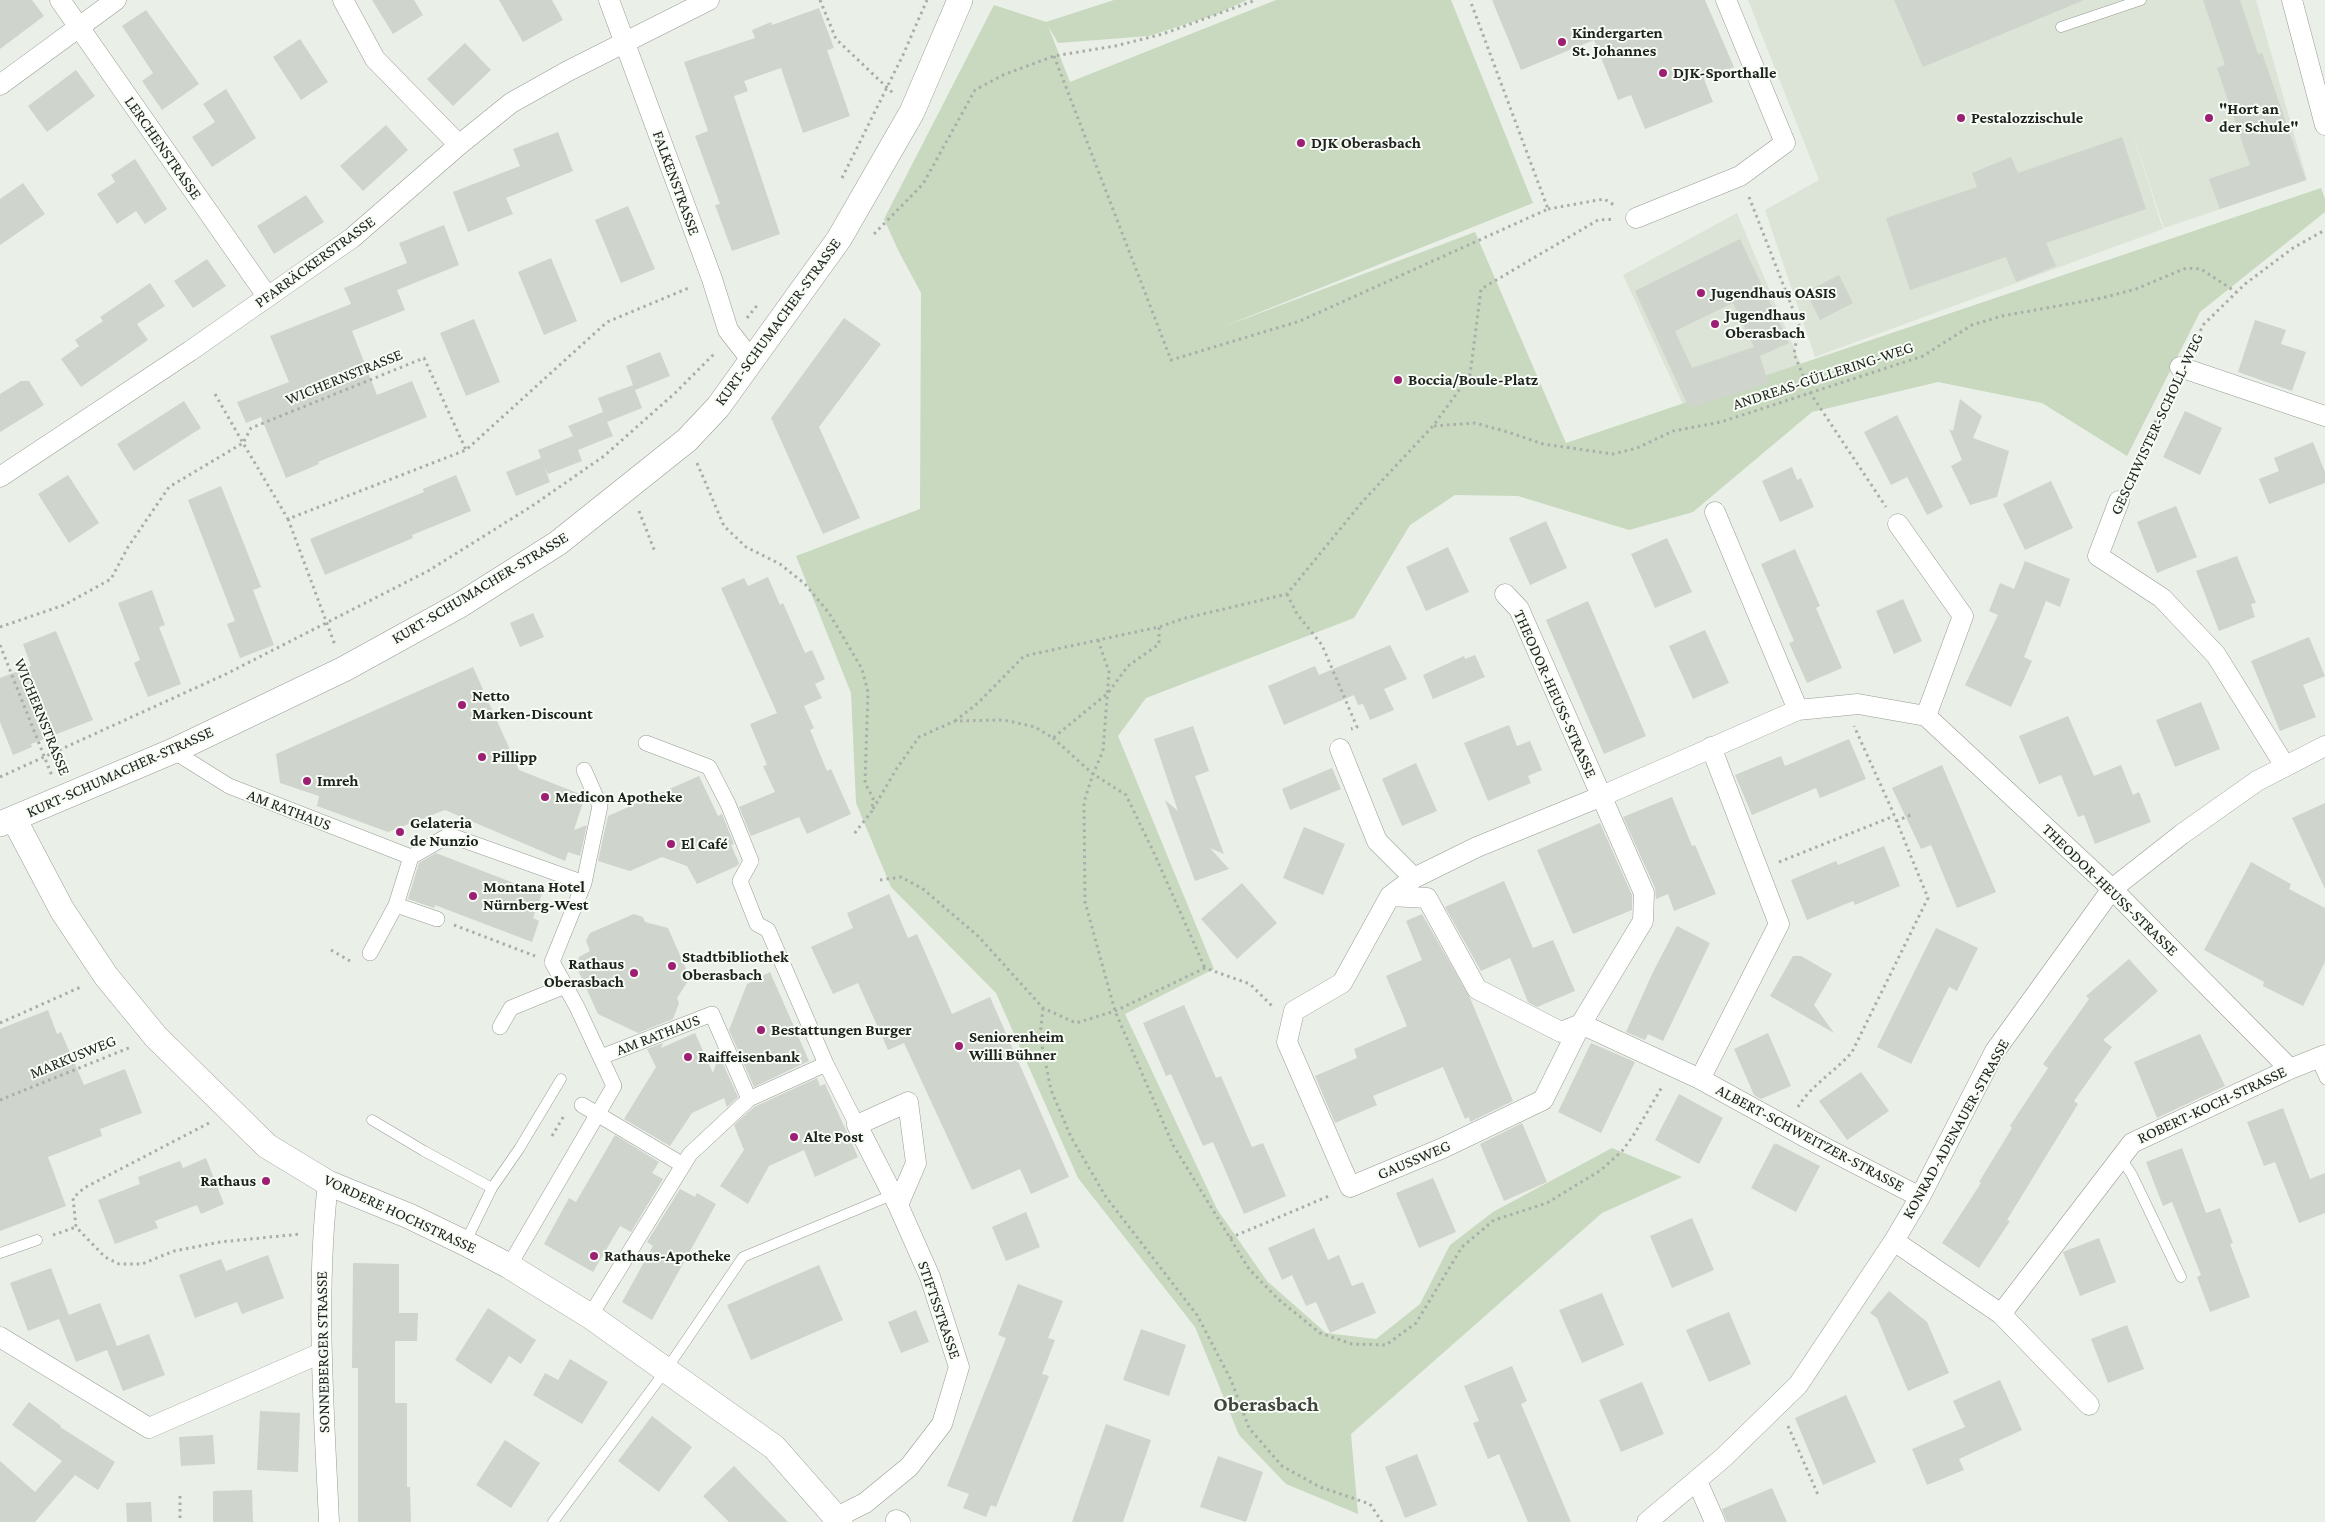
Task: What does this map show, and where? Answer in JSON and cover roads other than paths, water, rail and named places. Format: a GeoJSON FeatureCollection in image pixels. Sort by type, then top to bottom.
{"type":"FeatureCollection","features":[{"type":"Feature","properties":{"kind":"street","name":"LERCHENSTRASSE"},"geometry":{"type":"LineString","coordinates":[[60,0],[267,296]]}},
{"type":"Feature","properties":{"kind":"street"},"geometry":{"type":"LineString","coordinates":[[0,85],[116,0]]}},
{"type":"Feature","properties":{"kind":"street"},"geometry":{"type":"LineString","coordinates":[[343,0],[375,59],[459,145]]}},
{"type":"Feature","properties":{"kind":"street","name":"FALKENSTRASSE"},"geometry":{"type":"LineString","coordinates":[[609,0],[712,279],[728,330],[752,361]]}},
{"type":"Feature","properties":{"kind":"street","name":"PFARRÄCKERSTRASSE"},"geometry":{"type":"LineString","coordinates":[[0,477],[190,351],[352,238],[459,145],[511,103],[624,42],[709,0]]}},
{"type":"Feature","properties":{"kind":"street","name":"KURT-SCHUMACHER-STRASSE"},"geometry":{"type":"LineString","coordinates":[[7,822],[173,751],[344,669],[460,604],[558,543],[687,440],[718,407],[839,240],[912,112],[960,0]]}},
{"type":"Feature","properties":{"kind":"street"},"geometry":{"type":"LineString","coordinates":[[1636,218],[1740,176],[1784,143],[1726,0]]}},
{"type":"Feature","properties":{"kind":"street"},"geometry":{"type":"LineString","coordinates":[[2292,0],[2325,125]]}},
{"type":"Feature","properties":{"kind":"street"},"geometry":{"type":"LineString","coordinates":[[2180,367],[2325,416]]}},
{"type":"Feature","properties":{"kind":"street","name":"GESCHWISTER-SCHOLL-WEG"},"geometry":{"type":"LineString","coordinates":[[2119,501],[2098,556],[2162,598],[2216,655],[2285,766]]}},
{"type":"Feature","properties":{"kind":"street"},"geometry":{"type":"LineString","coordinates":[[1715,512],[1798,710]]}},
{"type":"Feature","properties":{"kind":"street"},"geometry":{"type":"LineString","coordinates":[[1898,524],[1963,616],[1926,716]]}},
{"type":"Feature","properties":{"kind":"street","name":"THEODOR-HEUSS-STRASSE"},"geometry":{"type":"LineString","coordinates":[[1505,594],[1519,609],[1602,796]]}},
{"type":"Feature","properties":{"kind":"street","name":"THEODOR-HEUSS-STRASSE"},"geometry":{"type":"LineString","coordinates":[[1350,1187],[1287,1042],[1294,1011],[1342,983],[1390,896],[1414,878],[1477,847],[1602,796],[1798,710],[1858,704],[1926,716],[2112,889],[2290,1069]]}},
{"type":"Feature","properties":{"kind":"street"},"geometry":{"type":"LineString","coordinates":[[646,743],[708,767],[728,804],[750,861],[740,881],[757,924],[768,930],[826,1064],[857,1125],[908,1102],[916,1163],[895,1200]]}},
{"type":"Feature","properties":{"kind":"street","name":"KONRAD-ADENAUER-STRASSE"},"geometry":{"type":"LineString","coordinates":[[1647,1522],[1723,1458],[1798,1385],[1894,1241],[1920,1197],[1995,1051],[2112,889],[2182,834],[2257,781],[2325,746]]}},
{"type":"Feature","properties":{"kind":"street","name":"ALBERT-SCHWEITZER-STRASSE"},"geometry":{"type":"LineString","coordinates":[[1700,1079],[1778,924],[1711,747]]}},
{"type":"Feature","properties":{"kind":"street"},"geometry":{"type":"LineString","coordinates":[[1340,749],[1377,842],[1414,878]]}},
{"type":"Feature","properties":{"kind":"street","name":"AM RATHAUS"},"geometry":{"type":"LineString","coordinates":[[173,751],[229,786],[411,857]]}},
{"type":"Feature","properties":{"kind":"street"},"geometry":{"type":"LineString","coordinates":[[370,953],[396,905],[411,857],[449,835],[584,883],[600,806],[584,770]]}},
{"type":"Feature","properties":{"kind":"street"},"geometry":{"type":"LineString","coordinates":[[1390,896],[1426,898],[1476,990],[1561,1032],[1580,1024],[1643,921],[1644,893],[1602,796]]}},
{"type":"Feature","properties":{"kind":"street","name":"VORDERE HOCHSTRASSE"},"geometry":{"type":"LineString","coordinates":[[7,822],[106,976],[156,1037],[267,1146],[328,1183],[409,1216],[509,1266],[590,1316],[774,1447],[838,1519]]}},
{"type":"Feature","properties":{"kind":"street","name":"AM RATHAUS"},"geometry":{"type":"LineString","coordinates":[[509,1266],[614,1086],[601,1056],[552,962],[584,883]]}},
{"type":"Feature","properties":{"kind":"street"},"geometry":{"type":"LineString","coordinates":[[396,905],[437,919]]}},
{"type":"Feature","properties":{"kind":"street"},"geometry":{"type":"LineString","coordinates":[[500,1027],[511,1008],[565,986]]}},
{"type":"Feature","properties":{"kind":"street","name":"AM RATHAUS"},"geometry":{"type":"LineString","coordinates":[[601,1056],[712,1014],[749,1099]]}},
{"type":"Feature","properties":{"kind":"street","name":"ALBERT-SCHWEITZER-STRASSE"},"geometry":{"type":"LineString","coordinates":[[1580,1024],[1700,1079],[1787,1128],[1920,1197]]}},
{"type":"Feature","properties":{"kind":"street","name":"GAUSSWEG"},"geometry":{"type":"LineString","coordinates":[[1350,1187],[1443,1148],[1543,1100],[1580,1024]]}},
{"type":"Feature","properties":{"kind":"street","name":"ROBERT-KOCH-STRASSE"},"geometry":{"type":"LineString","coordinates":[[2001,1314],[2132,1143],[2290,1069],[2320,1057]]}},
{"type":"Feature","properties":{"kind":"street"},"geometry":{"type":"LineString","coordinates":[[590,1316],[690,1154],[749,1099],[826,1064]]}},
{"type":"Feature","properties":{"kind":"street"},"geometry":{"type":"LineString","coordinates":[[582,1105],[683,1165]]}},
{"type":"Feature","properties":{"kind":"street","name":"STIFTSSTRASSE"},"geometry":{"type":"LineString","coordinates":[[838,1519],[865,1503],[909,1468],[942,1424],[958,1367],[930,1277],[895,1200],[857,1125]]}},
{"type":"Feature","properties":{"kind":"street","name":"SONNEBERGER STRASSE"},"geometry":{"type":"LineString","coordinates":[[328,1183],[322,1237],[321,1353],[329,1522]]}},
{"type":"Feature","properties":{"kind":"street"},"geometry":{"type":"LineString","coordinates":[[1894,1241],[2001,1314],[2089,1405]]}},
{"type":"Feature","properties":{"kind":"street"},"geometry":{"type":"LineString","coordinates":[[0,1337],[149,1428],[321,1353]]}},
{"type":"Feature","properties":{"kind":"street"},"geometry":{"type":"LineString","coordinates":[[1697,1481],[1715,1522]]}},
{"type":"Feature","properties":{"kind":"lane"},"geometry":{"type":"LineString","coordinates":[[2061,27],[2140,0]]}},
{"type":"Feature","properties":{"kind":"lane"},"geometry":{"type":"LineString","coordinates":[[2320,1057],[2325,1079]]}},
{"type":"Feature","properties":{"kind":"lane"},"geometry":{"type":"LineString","coordinates":[[465,1243],[492,1188],[519,1149],[560,1079]]}},
{"type":"Feature","properties":{"kind":"lane"},"geometry":{"type":"LineString","coordinates":[[372,1120],[492,1188]]}},
{"type":"Feature","properties":{"kind":"lane"},"geometry":{"type":"LineString","coordinates":[[2121,1158],[2132,1175],[2180,1277]]}},
{"type":"Feature","properties":{"kind":"lane"},"geometry":{"type":"LineString","coordinates":[[553,1522],[666,1370],[743,1257],[895,1200]]}},
{"type":"Feature","properties":{"kind":"lane"},"geometry":{"type":"LineString","coordinates":[[0,1253],[37,1240]]}},
{"type":"Feature","properties":{"kind":"place","name":"Kindergarten St. Johannes"},"geometry":{"type":"Point","coordinates":[1562,42]}},
{"type":"Feature","properties":{"kind":"place","name":"DJK-Sporthalle"},"geometry":{"type":"Point","coordinates":[1663,73]}},
{"type":"Feature","properties":{"kind":"place","name":"Pestalozzischule"},"geometry":{"type":"Point","coordinates":[1961,118]}},
{"type":"Feature","properties":{"kind":"place","name":"\"Hort an der Schule\""},"geometry":{"type":"Point","coordinates":[2209,118]}},
{"type":"Feature","properties":{"kind":"place","name":"DJK Oberasbach"},"geometry":{"type":"Point","coordinates":[1301,143]}},
{"type":"Feature","properties":{"kind":"place","name":"Jugendhaus OASIS"},"geometry":{"type":"Point","coordinates":[1701,293]}},
{"type":"Feature","properties":{"kind":"place","name":"Jugendhaus Oberasbach"},"geometry":{"type":"Point","coordinates":[1715,324]}},
{"type":"Feature","properties":{"kind":"place","name":"Boccia/Boule-Platz"},"geometry":{"type":"Point","coordinates":[1398,380]}},
{"type":"Feature","properties":{"kind":"place","name":"Netto Marken-Discount"},"geometry":{"type":"Point","coordinates":[462,705]}},
{"type":"Feature","properties":{"kind":"place","name":"Pillipp"},"geometry":{"type":"Point","coordinates":[482,757]}},
{"type":"Feature","properties":{"kind":"place","name":"Imreh"},"geometry":{"type":"Point","coordinates":[307,781]}},
{"type":"Feature","properties":{"kind":"place","name":"Medicon Apotheke"},"geometry":{"type":"Point","coordinates":[545,797]}},
{"type":"Feature","properties":{"kind":"place","name":"Gelateria de Nunzio"},"geometry":{"type":"Point","coordinates":[400,832]}},
{"type":"Feature","properties":{"kind":"place","name":"El Café"},"geometry":{"type":"Point","coordinates":[671,844]}},
{"type":"Feature","properties":{"kind":"place","name":"Montana Hotel Nürnberg-West"},"geometry":{"type":"Point","coordinates":[473,896]}},
{"type":"Feature","properties":{"kind":"place","name":"Stadtbibliothek Oberasbach"},"geometry":{"type":"Point","coordinates":[672,966]}},
{"type":"Feature","properties":{"kind":"place","name":"Rathaus Oberasbach"},"geometry":{"type":"Point","coordinates":[634,973]}},
{"type":"Feature","properties":{"kind":"place","name":"Bestattungen Burger"},"geometry":{"type":"Point","coordinates":[761,1030]}},
{"type":"Feature","properties":{"kind":"place","name":"Seniorenheim Willi Bühner"},"geometry":{"type":"Point","coordinates":[959,1046]}},
{"type":"Feature","properties":{"kind":"place","name":"Raiffeisenbank"},"geometry":{"type":"Point","coordinates":[688,1057]}},
{"type":"Feature","properties":{"kind":"place","name":"Alte Post"},"geometry":{"type":"Point","coordinates":[794,1137]}},
{"type":"Feature","properties":{"kind":"place","name":"Rathaus"},"geometry":{"type":"Point","coordinates":[266,1181]}},
{"type":"Feature","properties":{"kind":"place","name":"Rathaus-Apotheke"},"geometry":{"type":"Point","coordinates":[594,1256]}},
{"type":"Feature","properties":{"kind":"district","name":"Oberasbach"},"geometry":{"type":"Point","coordinates":[1266,1405]}}]}
